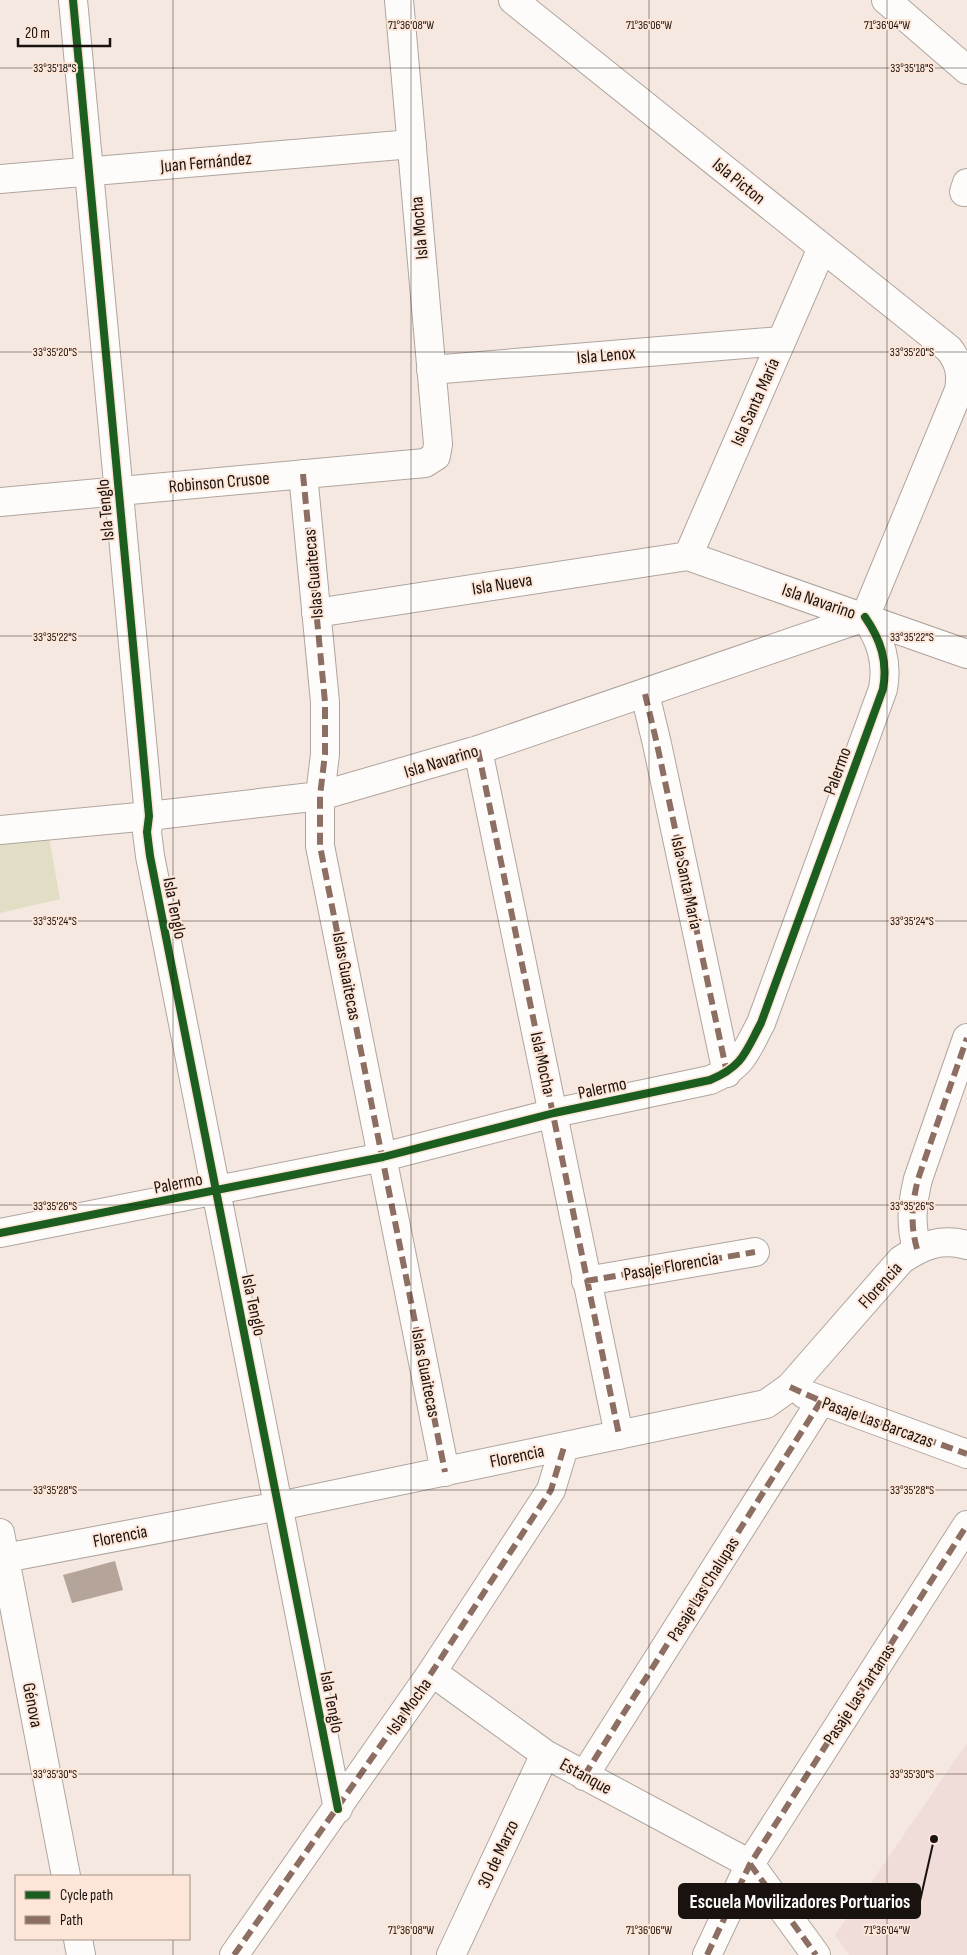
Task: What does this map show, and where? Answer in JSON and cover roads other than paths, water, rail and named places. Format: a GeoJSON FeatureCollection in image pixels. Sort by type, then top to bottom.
{"type":"FeatureCollection","features":[{"type":"Feature","properties":{"kind":"street","name":"Isla Tenglo"},"geometry":{"type":"LineString","coordinates":[[73,0],[149,816],[150,856],[338,1809]]}},
{"type":"Feature","properties":{"kind":"street","name":"Isla Mocha"},"geometry":{"type":"LineString","coordinates":[[399,0],[432,370],[438,444],[436,456]]}},
{"type":"Feature","properties":{"kind":"street","name":"Isla Picton"},"geometry":{"type":"LineString","coordinates":[[513,0],[948,349],[955,357],[961,378],[959,390],[864,617]]}},
{"type":"Feature","properties":{"kind":"street"},"geometry":{"type":"LineString","coordinates":[[886,0],[967,70]]}},
{"type":"Feature","properties":{"kind":"street","name":"Juan Fernández"},"geometry":{"type":"LineString","coordinates":[[0,179],[412,144]]}},
{"type":"Feature","properties":{"kind":"street","name":"Isla Santa María"},"geometry":{"type":"LineString","coordinates":[[688,556],[822,248]]}},
{"type":"Feature","properties":{"kind":"street","name":"Isla Lenox"},"geometry":{"type":"LineString","coordinates":[[432,370],[782,341]]}},
{"type":"Feature","properties":{"kind":"street","name":"Robinson Crusoe"},"geometry":{"type":"LineString","coordinates":[[0,502],[425,463],[436,456]]}},
{"type":"Feature","properties":{"kind":"street","name":"Islas Guaitecas"},"geometry":{"type":"LineString","coordinates":[[303,474],[325,702],[325,754],[320,796],[320,846],[384,1157],[445,1472]]}},
{"type":"Feature","properties":{"kind":"street","name":"Isla Nueva"},"geometry":{"type":"LineString","coordinates":[[316,613],[688,556]]}},
{"type":"Feature","properties":{"kind":"street","name":"Isla Navarino"},"geometry":{"type":"LineString","coordinates":[[688,556],[967,654]]}},
{"type":"Feature","properties":{"kind":"street","name":"Isla Navarino"},"geometry":{"type":"LineString","coordinates":[[0,830],[149,816],[320,796],[478,750],[864,617]]}},
{"type":"Feature","properties":{"kind":"street","name":"Palermo"},"geometry":{"type":"LineString","coordinates":[[0,1233],[384,1157],[554,1113],[710,1080],[727,1073],[740,1062],[761,1023],[882,690],[885,675],[881,644],[874,630],[864,617]]}},
{"type":"Feature","properties":{"kind":"street","name":"Isla Santa María"},"geometry":{"type":"LineString","coordinates":[[645,694],[727,1073]]}},
{"type":"Feature","properties":{"kind":"street","name":"Isla Mocha"},"geometry":{"type":"LineString","coordinates":[[478,750],[619,1435]]}},
{"type":"Feature","properties":{"kind":"street"},"geometry":{"type":"LineString","coordinates":[[917,1249],[911,1218],[913,1200],[918,1179],[966,1042]]}},
{"type":"Feature","properties":{"kind":"street","name":"Florencia"},"geometry":{"type":"LineString","coordinates":[[2,1546],[279,1506],[766,1404],[790,1387],[901,1260],[917,1249],[933,1244],[950,1242],[967,1246]]}},
{"type":"Feature","properties":{"kind":"street","name":"Pasaje Florencia"},"geometry":{"type":"LineString","coordinates":[[586,1281],[755,1252]]}},
{"type":"Feature","properties":{"kind":"street","name":"Pasaje Las Barcazas"},"geometry":{"type":"LineString","coordinates":[[790,1387],[821,1402],[967,1454]]}},
{"type":"Feature","properties":{"kind":"street","name":"Pasaje Las Chalupas"},"geometry":{"type":"LineString","coordinates":[[584,1776],[821,1402]]}},
{"type":"Feature","properties":{"kind":"street","name":"Isla Mocha"},"geometry":{"type":"LineString","coordinates":[[234,1955],[338,1809],[432,1672],[551,1490],[564,1446]]}},
{"type":"Feature","properties":{"kind":"street","name":"Pasaje Las Tartanas"},"geometry":{"type":"LineString","coordinates":[[707,1955],[750,1864],[967,1525]]}},
{"type":"Feature","properties":{"kind":"street","name":"Génova"},"geometry":{"type":"LineString","coordinates":[[2,1546],[66,1875]]}},
{"type":"Feature","properties":{"kind":"street","name":"Estanque"},"geometry":{"type":"LineString","coordinates":[[432,1672],[545,1754],[750,1864]]}},
{"type":"Feature","properties":{"kind":"street","name":"30 de Marzo"},"geometry":{"type":"LineString","coordinates":[[451,1955],[545,1754]]}},
{"type":"Feature","properties":{"kind":"street"},"geometry":{"type":"LineString","coordinates":[[750,1864],[816,1955]]}},
{"type":"Feature","properties":{"kind":"street"},"geometry":{"type":"LineString","coordinates":[[78,1940],[81,1955]]}},
{"type":"Feature","properties":{"kind":"place","name":"Escuela Movilizadores Portuarios"},"geometry":{"type":"Point","coordinates":[934,1839]}}]}
